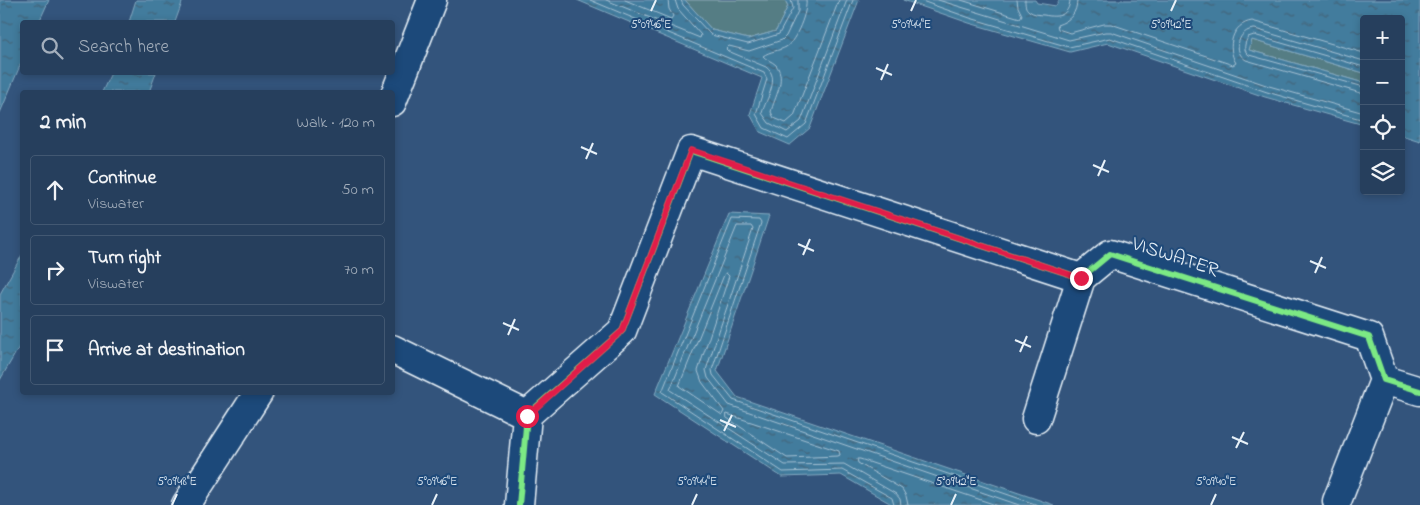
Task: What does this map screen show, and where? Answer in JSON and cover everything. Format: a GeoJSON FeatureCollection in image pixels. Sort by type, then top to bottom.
{"type":"FeatureCollection","features":[{"type":"Feature","properties":{"kind":"street"},"geometry":{"type":"LineString","coordinates":[[395,94],[432,0]]}},
{"type":"Feature","properties":{"kind":"street"},"geometry":{"type":"LineString","coordinates":[[519,505],[527,416],[622,331],[691,150],[1081,278],[1036,419]]}},
{"type":"Feature","properties":{"kind":"street","name":"VISWATER"},"geometry":{"type":"LineString","coordinates":[[1081,278],[1110,254],[1369,337],[1384,380]]}},
{"type":"Feature","properties":{"kind":"street"},"geometry":{"type":"LineString","coordinates":[[395,350],[527,416]]}},
{"type":"Feature","properties":{"kind":"street"},"geometry":{"type":"LineString","coordinates":[[1337,501],[1384,380],[1420,391]]}},
{"type":"Feature","properties":{"kind":"street"},"geometry":{"type":"LineString","coordinates":[[186,505],[257,395]]}},
{"type":"Feature","properties":{"kind":"green space"},"geometry":{"type":"Polygon","coordinates":[[[685,0],[785,0],[788,6],[776,31],[748,39],[712,30],[685,0]]]}},
{"type":"Feature","properties":{"kind":"green space"},"geometry":{"type":"Polygon","coordinates":[[[1252,40],[1360,72],[1360,82],[1249,50],[1252,40]]]}},
{"type":"Feature","properties":{"kind":"water"},"geometry":{"type":"Polygon","coordinates":[[[0,0],[49,0],[40,20],[20,20],[20,66],[0,113],[0,0]]]}},
{"type":"Feature","properties":{"kind":"water"},"geometry":{"type":"Polygon","coordinates":[[[136,0],[183,0],[176,20],[130,20],[136,0]]]}},
{"type":"Feature","properties":{"kind":"water"},"geometry":{"type":"Polygon","coordinates":[[[577,0],[685,0],[712,30],[748,39],[776,31],[788,6],[785,0],[859,0],[810,128],[790,145],[760,132],[750,114],[762,78],[577,0]]]}},
{"type":"Feature","properties":{"kind":"water"},"geometry":{"type":"Polygon","coordinates":[[[903,0],[1035,0],[1037,3],[1056,6],[1059,0],[1420,0],[1420,141],[1405,136],[1405,15],[1360,15],[1360,72],[1252,40],[1249,50],[1360,82],[1360,124],[1265,97],[1108,43],[1070,52],[969,23],[903,0]]]}},
{"type":"Feature","properties":{"kind":"water"},"geometry":{"type":"Polygon","coordinates":[[[110,75],[155,75],[150,90],[103,90],[110,75]]]}},
{"type":"Feature","properties":{"kind":"water"},"geometry":{"type":"Polygon","coordinates":[[[729,214],[769,216],[717,371],[737,397],[1054,505],[893,505],[841,475],[782,477],[655,394],[729,214]]]}},
{"type":"Feature","properties":{"kind":"water"},"geometry":{"type":"Polygon","coordinates":[[[20,259],[20,345],[0,380],[0,294],[20,259]]]}},
{"type":"Feature","properties":{"kind":"cycle path"},"geometry":{"type":"LineString","coordinates":[[519,505],[527,415],[622,331],[691,151],[1081,278],[1110,254],[1369,337],[1384,380],[1420,391]]}},
{"type":"Feature","properties":{"kind":"route"},"geometry":{"type":"LineString","coordinates":[[527,416],[622,331],[691,150],[1081,278]]}}]}
